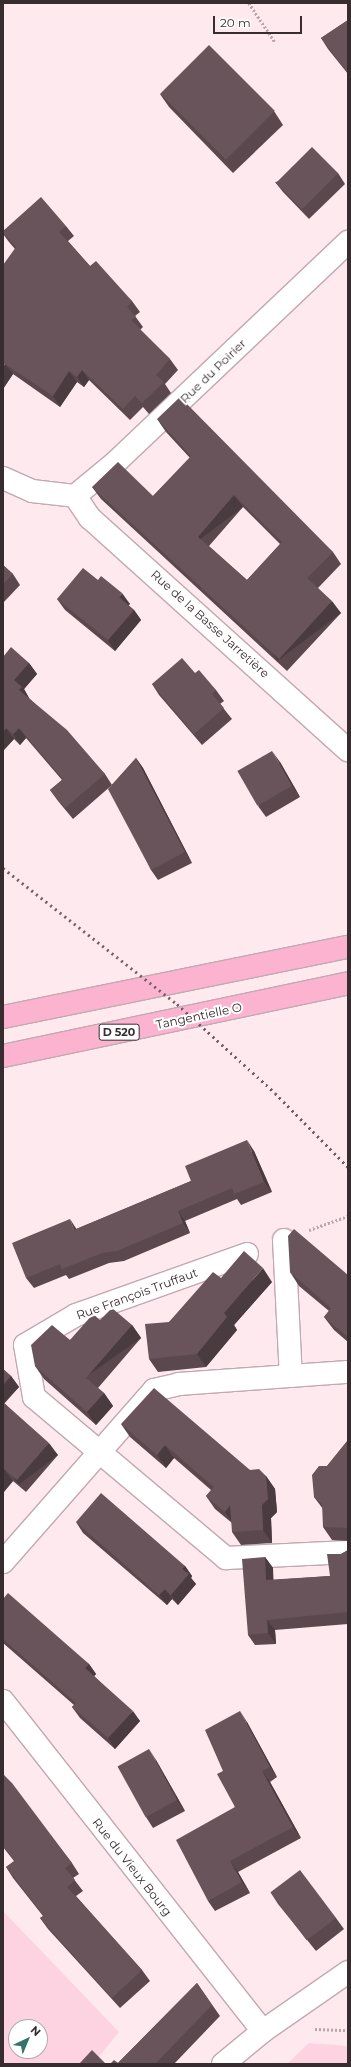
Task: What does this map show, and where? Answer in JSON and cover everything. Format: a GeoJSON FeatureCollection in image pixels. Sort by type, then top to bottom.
{"type":"FeatureCollection","features":[{"type":"Feature","properties":{"kind":"main road"},"geometry":{"type":"LineString","coordinates":[[3,1017],[218,976],[348,947]]}},
{"type":"Feature","properties":{"kind":"main road","name":"Tangentielle O"},"geometry":{"type":"LineString","coordinates":[[3,1056],[348,983]]}},
{"type":"Feature","properties":{"kind":"street","name":"Rue du Poirier"},"geometry":{"type":"LineString","coordinates":[[75,496],[116,462],[348,242]]}},
{"type":"Feature","properties":{"kind":"street"},"geometry":{"type":"LineString","coordinates":[[3,478],[32,491],[75,496]]}},
{"type":"Feature","properties":{"kind":"street","name":"Rue de la Basse Jarretière"},"geometry":{"type":"LineString","coordinates":[[75,496],[90,518],[348,750]]}},
{"type":"Feature","properties":{"kind":"street"},"geometry":{"type":"LineString","coordinates":[[284,1240],[291,1376]]}},
{"type":"Feature","properties":{"kind":"street","name":"Rue François Truffaut"},"geometry":{"type":"LineString","coordinates":[[247,1254],[76,1315],[25,1345],[34,1397],[226,1558],[348,1552]]}},
{"type":"Feature","properties":{"kind":"street"},"geometry":{"type":"LineString","coordinates":[[3,1562],[154,1390],[179,1384],[348,1372]]}},
{"type":"Feature","properties":{"kind":"street","name":"Rue du Vieux Bourg"},"geometry":{"type":"LineString","coordinates":[[3,1701],[263,2031]]}},
{"type":"Feature","properties":{"kind":"street"},"geometry":{"type":"LineString","coordinates":[[223,2064],[263,2031],[348,1972]]}},
{"type":"Feature","properties":{"kind":"path"},"geometry":{"type":"LineString","coordinates":[[249,3],[274,42]]}},
{"type":"Feature","properties":{"kind":"path"},"geometry":{"type":"LineString","coordinates":[[284,1240],[348,1216]]}},
{"type":"Feature","properties":{"kind":"path"},"geometry":{"type":"LineString","coordinates":[[310,2029],[348,2030]]}},
{"type":"Feature","properties":{"kind":"shaded area"},"geometry":{"type":"Polygon","coordinates":[[[3,1911],[119,2032],[93,2064],[3,2064],[3,1911]]]}},
{"type":"Feature","properties":{"kind":"shaded area"},"geometry":{"type":"Polygon","coordinates":[[[309,2043],[348,2046],[348,2064],[287,2064],[309,2043]]]}},
{"type":"Feature","properties":{"kind":"building"},"geometry":{"type":"Polygon","coordinates":[[[348,20],[348,73],[321,38],[348,20]]]}},
{"type":"Feature","properties":{"kind":"building"},"geometry":{"type":"Polygon","coordinates":[[[209,45],[275,111],[226,160],[160,94],[209,45]]]}},
{"type":"Feature","properties":{"kind":"building"},"geometry":{"type":"Polygon","coordinates":[[[312,147],[338,173],[302,209],[276,183],[312,147]]]}},
{"type":"Feature","properties":{"kind":"building"},"geometry":{"type":"Polygon","coordinates":[[[41,197],[66,226],[59,232],[90,266],[96,261],[132,301],[127,307],[136,317],[131,320],[170,359],[156,375],[164,382],[142,403],[135,396],[123,409],[82,370],[77,377],[69,371],[53,396],[5,364],[3,367],[3,265],[16,247],[3,233],[3,231],[41,197]]]}},
{"type":"Feature","properties":{"kind":"building"},"geometry":{"type":"Polygon","coordinates":[[[180,397],[333,552],[307,578],[332,601],[279,659],[92,487],[118,462],[153,496],[191,456],[157,419],[180,397]],[[234,495],[198,537],[247,580],[282,542],[234,495]]]}},
{"type":"Feature","properties":{"kind":"building"},"geometry":{"type":"Polygon","coordinates":[[[3,565],[13,574],[3,584],[3,565]]]}},
{"type":"Feature","properties":{"kind":"building"},"geometry":{"type":"Polygon","coordinates":[[[83,568],[98,580],[101,576],[122,593],[119,597],[134,610],[108,640],[57,599],[83,568]]]}},
{"type":"Feature","properties":{"kind":"building"},"geometry":{"type":"Polygon","coordinates":[[[11,647],[29,663],[14,680],[22,687],[19,690],[67,730],[105,774],[65,808],[50,790],[63,779],[19,728],[13,734],[6,728],[3,732],[3,657],[11,647]]]}},
{"type":"Feature","properties":{"kind":"building"},"geometry":{"type":"Polygon","coordinates":[[[182,658],[195,673],[199,670],[216,690],[212,694],[224,708],[194,734],[152,684],[182,658]]]}},
{"type":"Feature","properties":{"kind":"building"},"geometry":{"type":"Polygon","coordinates":[[[272,751],[292,786],[257,806],[237,771],[272,751]]]}},
{"type":"Feature","properties":{"kind":"building"},"geometry":{"type":"Polygon","coordinates":[[[136,758],[185,852],[151,870],[108,789],[136,758]]]}},
{"type":"Feature","properties":{"kind":"building"},"geometry":{"type":"Polygon","coordinates":[[[247,1140],[264,1182],[234,1194],[232,1188],[178,1211],[183,1223],[117,1251],[102,1253],[62,1269],[60,1264],[26,1278],[12,1243],[70,1219],[74,1230],[191,1181],[185,1166],[247,1140]]]}},
{"type":"Feature","properties":{"kind":"building"},"geometry":{"type":"Polygon","coordinates":[[[294,1229],[348,1275],[348,1337],[324,1317],[331,1308],[290,1272],[288,1236],[294,1229]]]}},
{"type":"Feature","properties":{"kind":"building"},"geometry":{"type":"Polygon","coordinates":[[[244,1251],[263,1268],[224,1313],[227,1317],[197,1354],[149,1359],[145,1324],[169,1322],[213,1272],[221,1278],[244,1251]]]}},
{"type":"Feature","properties":{"kind":"building"},"geometry":{"type":"Polygon","coordinates":[[[112,1308],[132,1325],[86,1378],[104,1393],[87,1412],[35,1366],[31,1345],[52,1325],[70,1340],[93,1314],[100,1320],[112,1308]]]}},
{"type":"Feature","properties":{"kind":"building"},"geometry":{"type":"Polygon","coordinates":[[[3,1369],[11,1376],[3,1385],[3,1369]]]}},
{"type":"Feature","properties":{"kind":"building"},"geometry":{"type":"Polygon","coordinates":[[[154,1388],[250,1470],[259,1469],[266,1476],[268,1499],[262,1505],[263,1530],[232,1532],[230,1505],[225,1512],[206,1496],[214,1487],[165,1445],[157,1455],[121,1424],[154,1388]]]}},
{"type":"Feature","properties":{"kind":"building"},"geometry":{"type":"Polygon","coordinates":[[[3,1402],[49,1443],[17,1480],[4,1469],[3,1470],[3,1402]]]}},
{"type":"Feature","properties":{"kind":"building"},"geometry":{"type":"Polygon","coordinates":[[[348,1440],[348,1528],[323,1527],[322,1504],[314,1497],[312,1475],[319,1466],[327,1466],[348,1440]]]}},
{"type":"Feature","properties":{"kind":"building"},"geometry":{"type":"Polygon","coordinates":[[[101,1493],[185,1566],[182,1569],[189,1574],[171,1595],[165,1589],[159,1595],[76,1522],[101,1493]]]}},
{"type":"Feature","properties":{"kind":"building"},"geometry":{"type":"Polygon","coordinates":[[[348,1550],[348,1612],[267,1620],[268,1633],[248,1635],[242,1559],[265,1557],[266,1580],[330,1576],[327,1554],[341,1554],[348,1550]]]}},
{"type":"Feature","properties":{"kind":"building"},"geometry":{"type":"Polygon","coordinates":[[[8,1593],[89,1664],[85,1668],[133,1711],[108,1738],[72,1707],[76,1703],[3,1639],[3,1599],[8,1593]]]}},
{"type":"Feature","properties":{"kind":"building"},"geometry":{"type":"Polygon","coordinates":[[[240,1711],[270,1767],[262,1771],[293,1827],[230,1861],[242,1882],[208,1901],[176,1840],[235,1807],[217,1774],[223,1771],[205,1730],[240,1711]]]}},
{"type":"Feature","properties":{"kind":"building"},"geometry":{"type":"Polygon","coordinates":[[[149,1749],[177,1800],[146,1817],[118,1766],[149,1749]]]}},
{"type":"Feature","properties":{"kind":"building"},"geometry":{"type":"Polygon","coordinates":[[[3,1774],[12,1783],[72,1863],[65,1868],[75,1880],[67,1887],[142,1970],[112,1998],[40,1918],[44,1916],[6,1867],[15,1861],[3,1846],[3,1774]]]}},
{"type":"Feature","properties":{"kind":"building"},"geometry":{"type":"Polygon","coordinates":[[[300,1870],[336,1918],[307,1940],[270,1892],[300,1870]]]}},
{"type":"Feature","properties":{"kind":"building"},"geometry":{"type":"Polygon","coordinates":[[[197,1983],[212,2005],[155,2064],[110,2064],[114,2060],[118,2063],[197,1983]]]}},
{"type":"Feature","properties":{"kind":"building"},"geometry":{"type":"Polygon","coordinates":[[[92,2050],[106,2064],[79,2064],[92,2050]]]}},
{"type":"Feature","properties":{"kind":"railway"},"geometry":{"type":"LineString","coordinates":[[3,868],[177,1004],[275,1093],[348,1167]]}}]}
